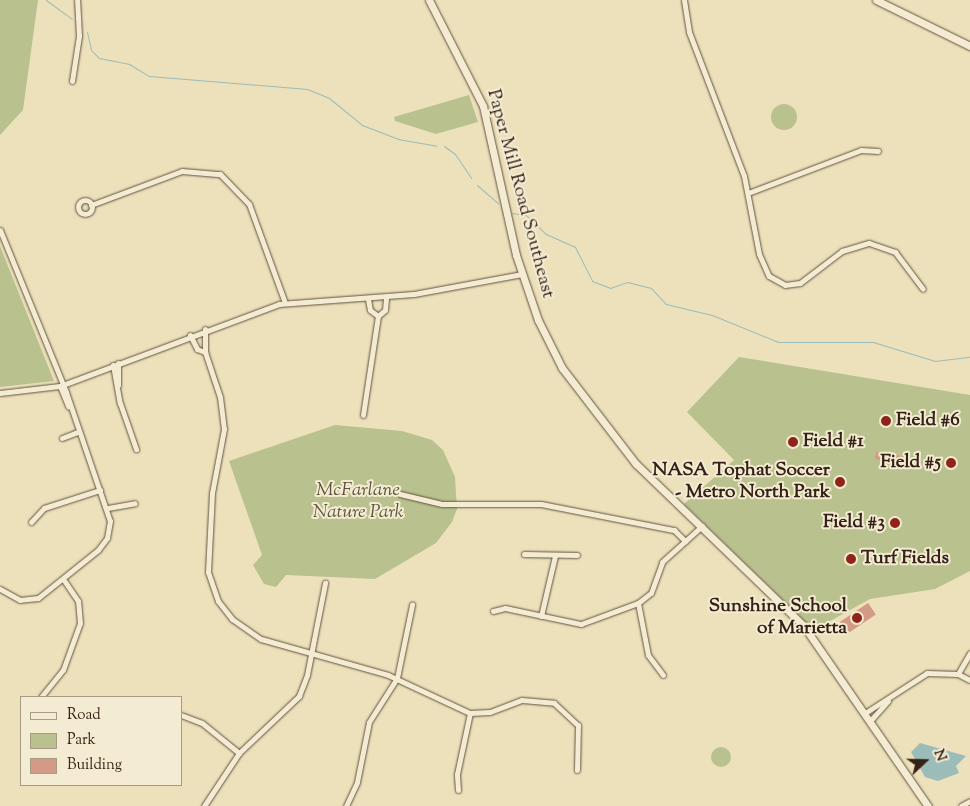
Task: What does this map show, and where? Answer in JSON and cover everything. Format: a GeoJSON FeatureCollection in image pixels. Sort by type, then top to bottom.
{"type":"FeatureCollection","features":[{"type":"Feature","properties":{"kind":"street"},"geometry":{"type":"LineString","coordinates":[[72,81],[79,36],[76,0]]}},
{"type":"Feature","properties":{"kind":"street","name":"Paper Mill Road Southeast"},"geometry":{"type":"LineString","coordinates":[[429,0],[486,113],[522,274],[546,337],[578,392],[622,449],[803,625],[928,806]]}},
{"type":"Feature","properties":{"kind":"street"},"geometry":{"type":"LineString","coordinates":[[684,0],[689,32],[748,193],[762,262],[779,283],[800,283],[842,251],[869,243],[895,252],[924,289]]}},
{"type":"Feature","properties":{"kind":"street"},"geometry":{"type":"LineString","coordinates":[[876,0],[970,46]]}},
{"type":"Feature","properties":{"kind":"street"},"geometry":{"type":"LineString","coordinates":[[748,193],[861,150],[878,152]]}},
{"type":"Feature","properties":{"kind":"street"},"geometry":{"type":"LineString","coordinates":[[91,205],[182,171],[220,174],[249,204],[285,303]]}},
{"type":"Feature","properties":{"kind":"street"},"geometry":{"type":"LineString","coordinates":[[0,230],[108,508],[107,538],[63,580],[32,600],[14,598],[0,589]]}},
{"type":"Feature","properties":{"kind":"street"},"geometry":{"type":"LineString","coordinates":[[0,393],[60,386],[205,329],[285,303],[386,298],[522,274]]}},
{"type":"Feature","properties":{"kind":"street"},"geometry":{"type":"LineString","coordinates":[[363,415],[378,316],[385,310],[386,298]]}},
{"type":"Feature","properties":{"kind":"street"},"geometry":{"type":"LineString","coordinates":[[368,299],[370,310],[378,316]]}},
{"type":"Feature","properties":{"kind":"street"},"geometry":{"type":"LineString","coordinates":[[205,329],[205,352],[220,397],[224,429],[209,524],[211,583],[225,611],[244,630],[311,653],[397,678],[470,714],[536,699],[560,705],[578,725],[577,770]]}},
{"type":"Feature","properties":{"kind":"street"},"geometry":{"type":"LineString","coordinates":[[190,335],[197,348],[205,352]]}},
{"type":"Feature","properties":{"kind":"street"},"geometry":{"type":"LineString","coordinates":[[115,364],[118,385],[136,449]]}},
{"type":"Feature","properties":{"kind":"street"},"geometry":{"type":"LineString","coordinates":[[62,438],[78,432]]}},
{"type":"Feature","properties":{"kind":"street"},"geometry":{"type":"LineString","coordinates":[[31,522],[44,508],[100,490]]}},
{"type":"Feature","properties":{"kind":"street"},"geometry":{"type":"LineString","coordinates":[[400,494],[442,504],[542,504],[674,530],[685,541]]}},
{"type":"Feature","properties":{"kind":"street"},"geometry":{"type":"LineString","coordinates":[[108,508],[135,504]]}},
{"type":"Feature","properties":{"kind":"street"},"geometry":{"type":"LineString","coordinates":[[494,611],[505,608],[581,624],[638,603],[651,593],[662,562],[702,526]]}},
{"type":"Feature","properties":{"kind":"street"},"geometry":{"type":"LineString","coordinates":[[524,554],[577,555]]}},
{"type":"Feature","properties":{"kind":"street"},"geometry":{"type":"LineString","coordinates":[[541,616],[555,556]]}},
{"type":"Feature","properties":{"kind":"street"},"geometry":{"type":"LineString","coordinates":[[41,696],[63,670],[80,623],[78,601],[63,580]]}},
{"type":"Feature","properties":{"kind":"street"},"geometry":{"type":"LineString","coordinates":[[204,806],[239,752],[293,705],[304,687],[325,583]]}},
{"type":"Feature","properties":{"kind":"street"},"geometry":{"type":"LineString","coordinates":[[638,603],[648,655],[663,675]]}},
{"type":"Feature","properties":{"kind":"street"},"geometry":{"type":"LineString","coordinates":[[346,806],[357,782],[369,722],[397,678],[412,604]]}},
{"type":"Feature","properties":{"kind":"street"},"geometry":{"type":"LineString","coordinates":[[958,674],[970,653]]}},
{"type":"Feature","properties":{"kind":"street"},"geometry":{"type":"LineString","coordinates":[[865,713],[888,701],[927,673],[958,674],[970,680]]}},
{"type":"Feature","properties":{"kind":"street"},"geometry":{"type":"LineString","coordinates":[[870,720],[888,701]]}},
{"type":"Feature","properties":{"kind":"street"},"geometry":{"type":"LineString","coordinates":[[458,790],[456,774],[470,714]]}},
{"type":"Feature","properties":{"kind":"street"},"geometry":{"type":"LineString","coordinates":[[182,715],[202,723],[239,752]]}},
{"type":"Feature","properties":{"kind":"street"},"geometry":{"type":"LineString","coordinates":[[578,725],[585,722]]}},
{"type":"Feature","properties":{"kind":"street"},"geometry":{"type":"LineString","coordinates":[[961,806],[970,801]]}},
{"type":"Feature","properties":{"kind":"green space"},"geometry":{"type":"Polygon","coordinates":[[[0,0],[38,0],[23,110],[0,135],[0,0]]]}},
{"type":"Feature","properties":{"kind":"green space"},"geometry":{"type":"Polygon","coordinates":[[[469,95],[478,122],[436,134],[395,121],[394,117],[469,95]]]}},
{"type":"Feature","properties":{"kind":"green space"},"geometry":{"type":"Polygon","coordinates":[[[784,104],[793,108],[797,117],[793,126],[784,130],[775,126],[771,117],[775,108],[784,104]]]}},
{"type":"Feature","properties":{"kind":"green space"},"geometry":{"type":"Polygon","coordinates":[[[0,246],[54,381],[0,387],[0,246]]]}},
{"type":"Feature","properties":{"kind":"green space","name":"NASA Tophat Soccer - Metro North Park"},"geometry":{"type":"Polygon","coordinates":[[[739,357],[970,395],[970,571],[935,589],[870,599],[814,630],[684,504],[734,460],[687,412],[739,357]]]}},
{"type":"Feature","properties":{"kind":"green space","name":"McFarlane Nature Park"},"geometry":{"type":"Polygon","coordinates":[[[335,425],[402,431],[432,440],[443,450],[455,477],[457,509],[452,522],[436,543],[375,579],[286,575],[276,587],[264,584],[253,565],[262,555],[229,461],[335,425]]]}},
{"type":"Feature","properties":{"kind":"green space"},"geometry":{"type":"Polygon","coordinates":[[[721,747],[728,750],[731,757],[728,764],[721,767],[714,764],[711,757],[714,750],[721,747]]]}},
{"type":"Feature","properties":{"kind":"water"},"geometry":{"type":"Polygon","coordinates":[[[920,743],[966,756],[956,766],[959,773],[938,781],[925,777],[911,752],[920,743]]]}},
{"type":"Feature","properties":{"kind":"building"},"geometry":{"type":"Polygon","coordinates":[[[876,452],[902,456],[901,463],[875,459],[876,452]]]}},
{"type":"Feature","properties":{"kind":"building","name":"Sunshine School of Marietta"},"geometry":{"type":"Polygon","coordinates":[[[868,603],[876,615],[848,634],[840,622],[868,603]]]}},
{"type":"Feature","properties":{"kind":"waterway"},"geometry":{"type":"LineString","coordinates":[[46,0],[72,19]]}},
{"type":"Feature","properties":{"kind":"waterway"},"geometry":{"type":"LineString","coordinates":[[87,32],[91,50],[99,58],[129,64],[149,76],[307,89],[329,98],[362,125],[398,139],[436,146]]}},
{"type":"Feature","properties":{"kind":"waterway"},"geometry":{"type":"LineString","coordinates":[[444,146],[455,154],[471,178]]}},
{"type":"Feature","properties":{"kind":"waterway"},"geometry":{"type":"LineString","coordinates":[[477,185],[498,203]]}},
{"type":"Feature","properties":{"kind":"waterway"},"geometry":{"type":"LineString","coordinates":[[512,213],[526,215],[546,234],[575,247],[592,281],[610,288],[627,282],[651,288],[666,304],[712,315],[778,342],[873,342],[935,361],[970,357]]}},
{"type":"Feature","properties":{"kind":"place","name":"Field #6"},"geometry":{"type":"Point","coordinates":[886,421]}},
{"type":"Feature","properties":{"kind":"place","name":"Field #1"},"geometry":{"type":"Point","coordinates":[793,442]}},
{"type":"Feature","properties":{"kind":"place","name":"Field #5"},"geometry":{"type":"Point","coordinates":[951,463]}},
{"type":"Feature","properties":{"kind":"place","name":"NASA Tophat Soccer - Metro North Park"},"geometry":{"type":"Point","coordinates":[840,482]}},
{"type":"Feature","properties":{"kind":"place","name":"Field #3"},"geometry":{"type":"Point","coordinates":[895,523]}},
{"type":"Feature","properties":{"kind":"place","name":"Turf Fields"},"geometry":{"type":"Point","coordinates":[851,559]}},
{"type":"Feature","properties":{"kind":"place","name":"Sunshine School of Marietta"},"geometry":{"type":"Point","coordinates":[857,618]}}]}
